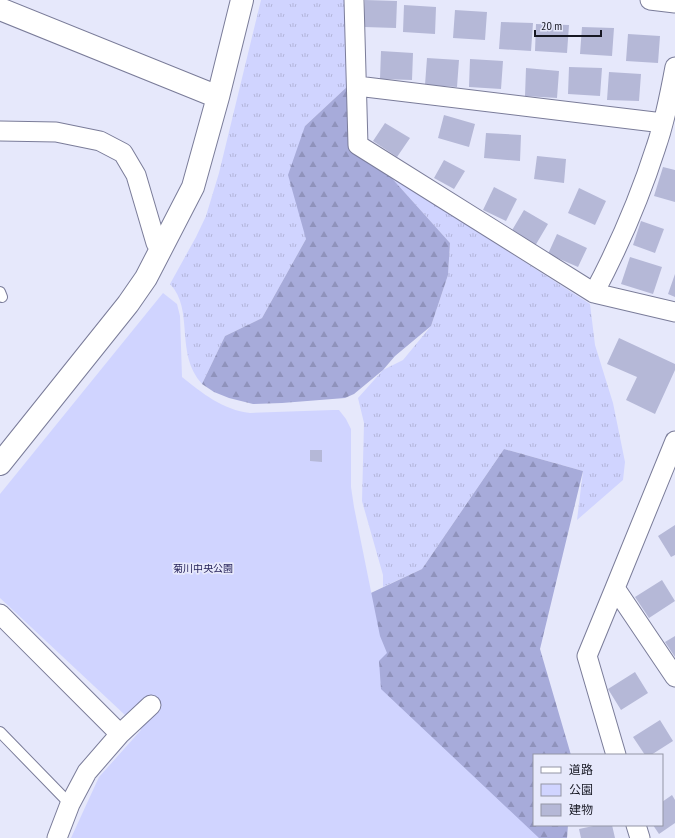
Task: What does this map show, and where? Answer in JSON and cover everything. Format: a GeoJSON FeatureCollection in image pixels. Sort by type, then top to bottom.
{"type":"FeatureCollection","features":[{"type":"Feature","properties":{"kind":"street"},"geometry":{"type":"LineString","coordinates":[[0,464],[128,304],[146,278],[162,249],[193,187],[218,97],[242,0]]}},
{"type":"Feature","properties":{"kind":"street"},"geometry":{"type":"LineString","coordinates":[[354,0],[358,145],[594,293],[675,312]]}},
{"type":"Feature","properties":{"kind":"street"},"geometry":{"type":"LineString","coordinates":[[650,0],[675,3]]}},
{"type":"Feature","properties":{"kind":"street"},"geometry":{"type":"LineString","coordinates":[[0,9],[218,97]]}},
{"type":"Feature","properties":{"kind":"street"},"geometry":{"type":"LineString","coordinates":[[594,293],[622,237],[634,209],[663,123],[675,67]]}},
{"type":"Feature","properties":{"kind":"street"},"geometry":{"type":"LineString","coordinates":[[357,86],[663,123]]}},
{"type":"Feature","properties":{"kind":"street"},"geometry":{"type":"LineString","coordinates":[[0,131],[56,132],[100,141],[123,153],[136,175],[156,243],[162,249]]}},
{"type":"Feature","properties":{"kind":"street"},"geometry":{"type":"LineString","coordinates":[[616,754],[587,656],[673,455]]}},
{"type":"Feature","properties":{"kind":"street"},"geometry":{"type":"LineString","coordinates":[[615,588],[675,677]]}},
{"type":"Feature","properties":{"kind":"street"},"geometry":{"type":"LineString","coordinates":[[0,614],[120,734]]}},
{"type":"Feature","properties":{"kind":"street"},"geometry":{"type":"LineString","coordinates":[[57,838],[70,804],[87,772],[120,734],[151,706]]}},
{"type":"Feature","properties":{"kind":"street"},"geometry":{"type":"LineString","coordinates":[[636,826],[640,838]]}},
{"type":"Feature","properties":{"kind":"lane"},"geometry":{"type":"LineString","coordinates":[[0,732],[70,804]]}},
{"type":"Feature","properties":{"kind":"green space"},"geometry":{"type":"Polygon","coordinates":[[[261,0],[346,0],[349,85],[305,126],[306,239],[262,318],[225,336],[202,384],[194,372],[189,359],[186,346],[182,306],[177,294],[170,284],[206,216],[219,173],[261,0]]]}},
{"type":"Feature","properties":{"kind":"green space"},"geometry":{"type":"Polygon","coordinates":[[[349,85],[350,150],[389,175],[450,243],[448,275],[431,326],[395,356],[383,370],[354,394],[345,398],[253,404],[229,398],[214,392],[202,384],[225,336],[262,318],[306,239],[288,175],[305,126],[349,85]]]}},
{"type":"Feature","properties":{"kind":"green space"},"geometry":{"type":"Polygon","coordinates":[[[389,175],[590,304],[595,345],[613,403],[625,462],[623,480],[577,520],[583,471],[504,449],[422,569],[383,587],[383,575],[362,501],[364,423],[358,398],[383,370],[403,360],[431,326],[448,275],[450,243],[389,175]]]}},
{"type":"Feature","properties":{"kind":"green space","name":"菊川中央公園"},"geometry":{"type":"Polygon","coordinates":[[[163,293],[177,304],[180,316],[182,377],[205,395],[222,405],[250,413],[339,410],[346,419],[351,429],[351,487],[354,507],[380,636],[387,653],[379,661],[381,689],[539,838],[71,838],[99,777],[141,730],[0,598],[0,494],[163,293]]]}},
{"type":"Feature","properties":{"kind":"green space"},"geometry":{"type":"Polygon","coordinates":[[[504,449],[583,471],[540,649],[571,754],[533,754],[533,826],[568,826],[567,838],[428,838],[324,615],[422,569],[504,449]]]}},
{"type":"Feature","properties":{"kind":"building"},"geometry":{"type":"Polygon","coordinates":[[[365,0],[397,1],[396,28],[364,27],[365,0]]]}},
{"type":"Feature","properties":{"kind":"building"},"geometry":{"type":"Polygon","coordinates":[[[404,5],[436,7],[435,34],[403,32],[404,5]]]}},
{"type":"Feature","properties":{"kind":"building"},"geometry":{"type":"Polygon","coordinates":[[[455,10],[487,12],[485,40],[453,38],[455,10]]]}},
{"type":"Feature","properties":{"kind":"building"},"geometry":{"type":"Polygon","coordinates":[[[501,22],[533,23],[531,51],[499,49],[501,22]]]}},
{"type":"Feature","properties":{"kind":"building"},"geometry":{"type":"Polygon","coordinates":[[[536,24],[569,25],[567,53],[535,51],[536,24]]]}},
{"type":"Feature","properties":{"kind":"building"},"geometry":{"type":"Polygon","coordinates":[[[582,27],[614,28],[612,56],[580,54],[582,27]]]}},
{"type":"Feature","properties":{"kind":"building"},"geometry":{"type":"Polygon","coordinates":[[[628,34],[660,36],[658,63],[626,61],[628,34]]]}},
{"type":"Feature","properties":{"kind":"building"},"geometry":{"type":"Polygon","coordinates":[[[381,51],[413,53],[412,80],[380,79],[381,51]]]}},
{"type":"Feature","properties":{"kind":"building"},"geometry":{"type":"Polygon","coordinates":[[[427,58],[459,60],[457,87],[425,85],[427,58]]]}},
{"type":"Feature","properties":{"kind":"building"},"geometry":{"type":"Polygon","coordinates":[[[470,59],[503,61],[501,89],[469,87],[470,59]]]}},
{"type":"Feature","properties":{"kind":"building"},"geometry":{"type":"Polygon","coordinates":[[[569,67],[602,68],[600,96],[568,94],[569,67]]]}},
{"type":"Feature","properties":{"kind":"building"},"geometry":{"type":"Polygon","coordinates":[[[526,68],[559,71],[557,98],[525,96],[526,68]]]}},
{"type":"Feature","properties":{"kind":"building"},"geometry":{"type":"Polygon","coordinates":[[[609,72],[641,74],[639,101],[607,100],[609,72]]]}},
{"type":"Feature","properties":{"kind":"building"},"geometry":{"type":"Polygon","coordinates":[[[444,115],[475,124],[469,147],[438,138],[444,115]]]}},
{"type":"Feature","properties":{"kind":"building"},"geometry":{"type":"Polygon","coordinates":[[[385,123],[410,138],[397,157],[373,141],[385,123]]]}},
{"type":"Feature","properties":{"kind":"building"},"geometry":{"type":"Polygon","coordinates":[[[486,133],[521,135],[520,161],[484,158],[486,133]]]}},
{"type":"Feature","properties":{"kind":"building"},"geometry":{"type":"Polygon","coordinates":[[[537,156],[566,159],[564,183],[534,179],[537,156]]]}},
{"type":"Feature","properties":{"kind":"building"},"geometry":{"type":"Polygon","coordinates":[[[444,160],[465,171],[454,189],[434,178],[444,160]]]}},
{"type":"Feature","properties":{"kind":"building"},"geometry":{"type":"Polygon","coordinates":[[[663,167],[675,170],[675,202],[654,196],[663,167]]]}},
{"type":"Feature","properties":{"kind":"building"},"geometry":{"type":"Polygon","coordinates":[[[494,187],[517,199],[506,221],[483,210],[494,187]]]}},
{"type":"Feature","properties":{"kind":"building"},"geometry":{"type":"Polygon","coordinates":[[[579,188],[606,201],[595,225],[568,213],[579,188]]]}},
{"type":"Feature","properties":{"kind":"building"},"geometry":{"type":"Polygon","coordinates":[[[524,210],[548,224],[535,246],[511,232],[524,210]]]}},
{"type":"Feature","properties":{"kind":"building"},"geometry":{"type":"Polygon","coordinates":[[[641,221],[664,229],[655,253],[633,245],[641,221]]]}},
{"type":"Feature","properties":{"kind":"building"},"geometry":{"type":"Polygon","coordinates":[[[557,234],[587,248],[578,267],[548,254],[557,234]]]}},
{"type":"Feature","properties":{"kind":"building"},"geometry":{"type":"Polygon","coordinates":[[[630,257],[662,267],[653,294],[621,284],[630,257]]]}},
{"type":"Feature","properties":{"kind":"building"},"geometry":{"type":"Polygon","coordinates":[[[675,274],[675,297],[668,294],[675,274]]]}},
{"type":"Feature","properties":{"kind":"building"},"geometry":{"type":"Polygon","coordinates":[[[619,338],[675,364],[675,370],[655,414],[626,400],[637,377],[607,364],[619,338]]]}},
{"type":"Feature","properties":{"kind":"building"},"geometry":{"type":"Polygon","coordinates":[[[310,450],[322,450],[322,462],[310,461],[310,450]]]}},
{"type":"Feature","properties":{"kind":"building"},"geometry":{"type":"Polygon","coordinates":[[[675,525],[675,555],[671,557],[658,536],[675,525]]]}},
{"type":"Feature","properties":{"kind":"building"},"geometry":{"type":"Polygon","coordinates":[[[662,580],[675,601],[649,618],[635,597],[662,580]]]}},
{"type":"Feature","properties":{"kind":"building"},"geometry":{"type":"Polygon","coordinates":[[[675,636],[675,657],[665,642],[675,636]]]}},
{"type":"Feature","properties":{"kind":"building"},"geometry":{"type":"Polygon","coordinates":[[[635,672],[648,693],[621,710],[608,689],[635,672]]]}},
{"type":"Feature","properties":{"kind":"building"},"geometry":{"type":"Polygon","coordinates":[[[660,720],[673,741],[653,754],[644,754],[633,737],[660,720]]]}},
{"type":"Feature","properties":{"kind":"building"},"geometry":{"type":"Polygon","coordinates":[[[672,795],[675,800],[675,823],[659,834],[654,826],[663,826],[663,801],[672,795]]]}},
{"type":"Feature","properties":{"kind":"building"},"geometry":{"type":"Polygon","coordinates":[[[593,826],[612,826],[615,838],[581,838],[579,829],[593,826]]]}}]}
